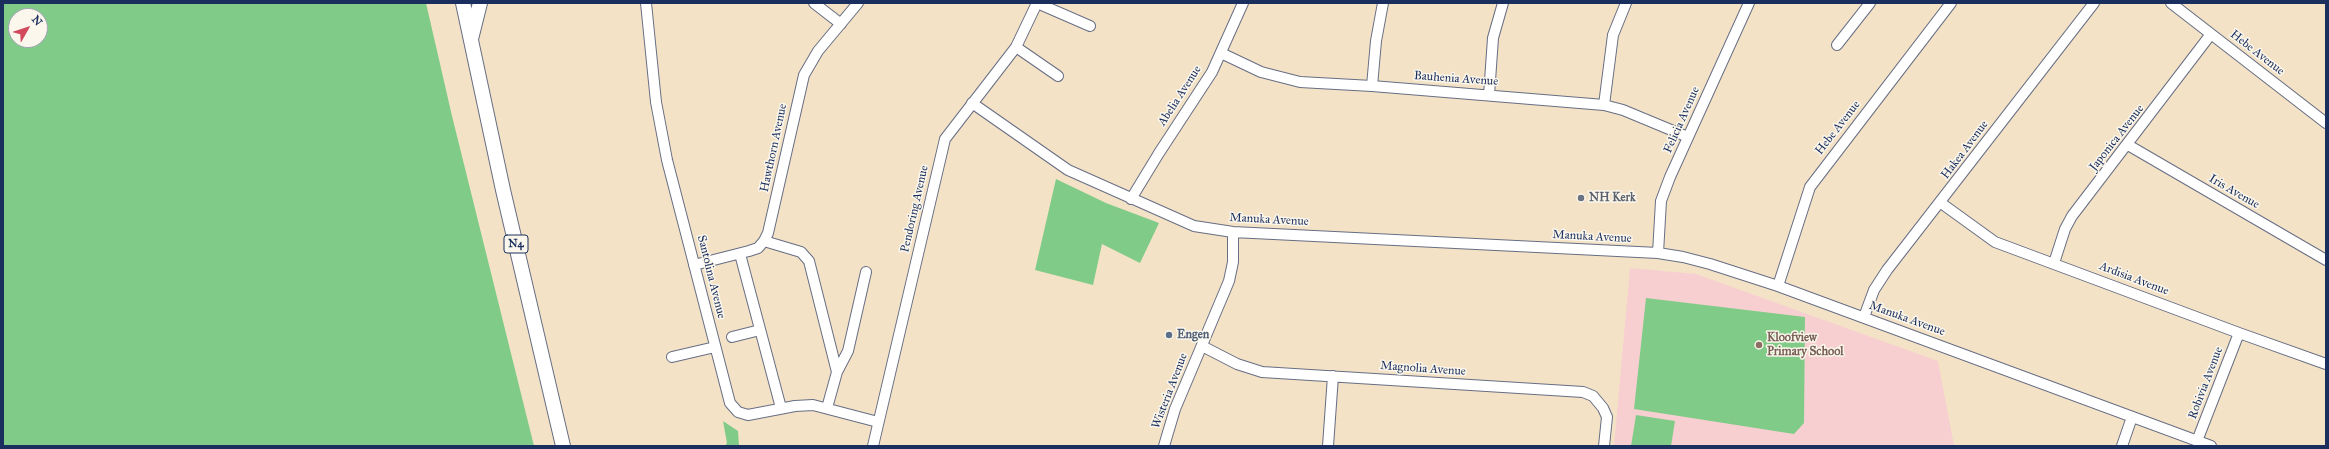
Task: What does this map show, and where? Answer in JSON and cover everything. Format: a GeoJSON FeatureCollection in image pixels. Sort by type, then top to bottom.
{"type":"FeatureCollection","features":[{"type":"Feature","properties":{"kind":"highway"},"geometry":{"type":"LineString","coordinates":[[454,3],[470,42]]}},
{"type":"Feature","properties":{"kind":"highway","name":"N4"},"geometry":{"type":"LineString","coordinates":[[463,3],[470,42],[563,446]]}},
{"type":"Feature","properties":{"kind":"highway"},"geometry":{"type":"LineString","coordinates":[[470,42],[480,3]]}},
{"type":"Feature","properties":{"kind":"street","name":"Santolina Avenue"},"geometry":{"type":"LineString","coordinates":[[646,3],[656,102],[668,160],[730,403],[738,412],[758,414],[781,408],[813,405],[878,422]]}},
{"type":"Feature","properties":{"kind":"street"},"geometry":{"type":"LineString","coordinates":[[814,3],[840,24]]}},
{"type":"Feature","properties":{"kind":"street","name":"Hawthorn Avenue"},"geometry":{"type":"LineString","coordinates":[[764,241],[768,233],[800,85],[810,63],[858,3]]}},
{"type":"Feature","properties":{"kind":"street"},"geometry":{"type":"LineString","coordinates":[[1037,3],[1090,26]]}},
{"type":"Feature","properties":{"kind":"street","name":"Pendoring Avenue"},"geometry":{"type":"LineString","coordinates":[[873,446],[945,139],[1016,47],[1037,3]]}},
{"type":"Feature","properties":{"kind":"street","name":"Abelia Avenue"},"geometry":{"type":"LineString","coordinates":[[1131,199],[1212,72],[1243,3]]}},
{"type":"Feature","properties":{"kind":"street"},"geometry":{"type":"LineString","coordinates":[[1372,86],[1376,41],[1383,3]]}},
{"type":"Feature","properties":{"kind":"street"},"geometry":{"type":"LineString","coordinates":[[1489,95],[1493,38],[1503,3]]}},
{"type":"Feature","properties":{"kind":"street"},"geometry":{"type":"LineString","coordinates":[[1604,104],[1610,47],[1626,3]]}},
{"type":"Feature","properties":{"kind":"street","name":"Felicia Avenue"},"geometry":{"type":"LineString","coordinates":[[1658,253],[1661,201],[1688,137],[1749,3]]}},
{"type":"Feature","properties":{"kind":"street"},"geometry":{"type":"LineString","coordinates":[[1836,45],[1870,3]]}},
{"type":"Feature","properties":{"kind":"street","name":"Hebe Avenue"},"geometry":{"type":"LineString","coordinates":[[1778,286],[1810,188],[1951,3]]}},
{"type":"Feature","properties":{"kind":"street","name":"Hakea Avenue"},"geometry":{"type":"LineString","coordinates":[[1864,317],[1874,290],[1883,277],[2094,3]]}},
{"type":"Feature","properties":{"kind":"street","name":"Hebe Avenue"},"geometry":{"type":"LineString","coordinates":[[2171,3],[2326,123]]}},
{"type":"Feature","properties":{"kind":"street","name":"Japonica Avenue"},"geometry":{"type":"LineString","coordinates":[[2054,263],[2065,229],[2072,216],[2128,145],[2211,34]]}},
{"type":"Feature","properties":{"kind":"street"},"geometry":{"type":"LineString","coordinates":[[1016,47],[1058,76]]}},
{"type":"Feature","properties":{"kind":"street","name":"Bauhenia Avenue"},"geometry":{"type":"LineString","coordinates":[[1221,53],[1278,78],[1320,84],[1372,86],[1604,104],[1623,110],[1688,137]]}},
{"type":"Feature","properties":{"kind":"street","name":"Manuka Avenue"},"geometry":{"type":"LineString","coordinates":[[972,103],[1068,170],[1194,226],[1233,232],[1658,253],[1710,264],[1778,286],[1864,317],[2211,446]]}},
{"type":"Feature","properties":{"kind":"street","name":"Iris Avenue"},"geometry":{"type":"LineString","coordinates":[[2128,145],[2326,260]]}},
{"type":"Feature","properties":{"kind":"street","name":"Ardisia Avenue"},"geometry":{"type":"LineString","coordinates":[[1941,203],[1995,242],[2326,364]]}},
{"type":"Feature","properties":{"kind":"street","name":"Wisteria Avenue"},"geometry":{"type":"LineString","coordinates":[[1164,446],[1175,409],[1229,281],[1233,262],[1233,232]]}},
{"type":"Feature","properties":{"kind":"street"},"geometry":{"type":"LineString","coordinates":[[694,265],[758,248],[764,241],[801,252],[809,261],[837,372]]}},
{"type":"Feature","properties":{"kind":"street"},"geometry":{"type":"LineString","coordinates":[[740,254],[781,408]]}},
{"type":"Feature","properties":{"kind":"street"},"geometry":{"type":"LineString","coordinates":[[827,408],[837,372],[848,351],[866,272]]}},
{"type":"Feature","properties":{"kind":"street"},"geometry":{"type":"LineString","coordinates":[[732,337],[760,330]]}},
{"type":"Feature","properties":{"kind":"street","name":"Robivia Avenue"},"geometry":{"type":"LineString","coordinates":[[2197,441],[2239,333]]}},
{"type":"Feature","properties":{"kind":"street","name":"Magnolia Avenue"},"geometry":{"type":"LineString","coordinates":[[1202,346],[1238,364],[1262,372],[1583,392],[1593,396],[1603,408],[1607,417],[1604,446]]}},
{"type":"Feature","properties":{"kind":"street"},"geometry":{"type":"LineString","coordinates":[[672,357],[715,347]]}},
{"type":"Feature","properties":{"kind":"street"},"geometry":{"type":"LineString","coordinates":[[1328,446],[1333,376]]}},
{"type":"Feature","properties":{"kind":"street"},"geometry":{"type":"LineString","coordinates":[[2122,446],[2132,417]]}},
{"type":"Feature","properties":{"kind":"shaded area","name":"Kloofview Primary School"},"geometry":{"type":"Polygon","coordinates":[[[1630,268],[1696,274],[1938,361],[1954,446],[1614,446],[1630,268]]]}},
{"type":"Feature","properties":{"kind":"green space"},"geometry":{"type":"Polygon","coordinates":[[[3,3],[426,3],[452,116],[534,446],[3,446],[3,3]]]}},
{"type":"Feature","properties":{"kind":"green space"},"geometry":{"type":"Polygon","coordinates":[[[1056,179],[1106,203],[1159,223],[1140,263],[1102,244],[1093,285],[1035,270],[1056,179]]]}},
{"type":"Feature","properties":{"kind":"green space"},"geometry":{"type":"Polygon","coordinates":[[[1646,298],[1805,317],[1804,423],[1794,434],[1634,409],[1646,298]]]}},
{"type":"Feature","properties":{"kind":"green space"},"geometry":{"type":"Polygon","coordinates":[[[1636,415],[1675,421],[1671,446],[1631,446],[1636,415]]]}},
{"type":"Feature","properties":{"kind":"green space"},"geometry":{"type":"Polygon","coordinates":[[[723,421],[738,431],[739,446],[725,446],[727,443],[723,421]]]}},
{"type":"Feature","properties":{"kind":"place","name":"NH Kerk"},"geometry":{"type":"Point","coordinates":[1581,198]}},
{"type":"Feature","properties":{"kind":"place","name":"Engen"},"geometry":{"type":"Point","coordinates":[1169,335]}},
{"type":"Feature","properties":{"kind":"place","name":"Kloofview Primary School"},"geometry":{"type":"Point","coordinates":[1759,345]}}]}
